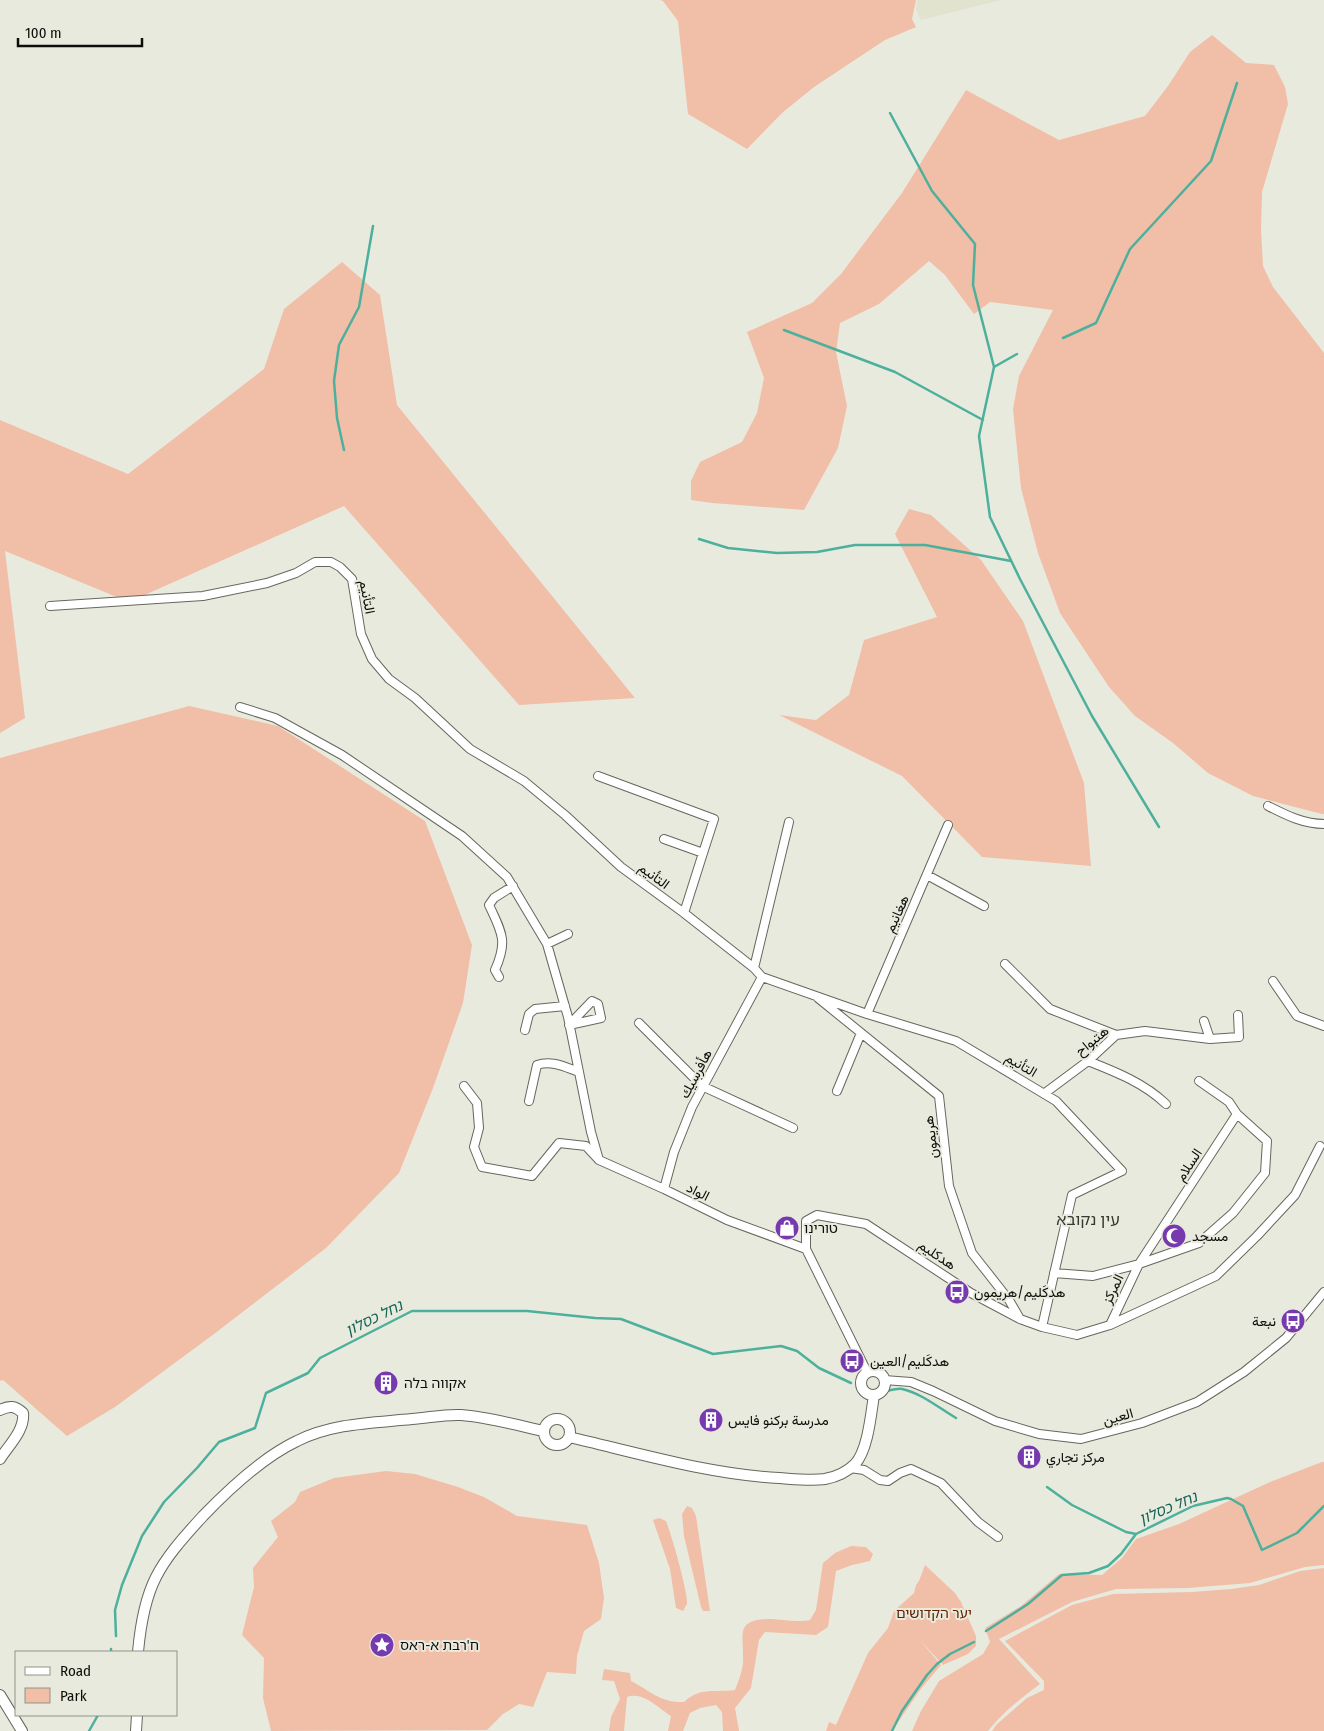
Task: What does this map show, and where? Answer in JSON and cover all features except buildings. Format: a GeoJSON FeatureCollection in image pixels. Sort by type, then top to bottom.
{"type":"FeatureCollection","features":[{"type":"Feature","properties":{"kind":"main road"},"geometry":{"type":"LineString","coordinates":[[868,1372],[876,1372],[884,1380],[882,1390],[874,1394],[866,1393],[861,1386],[862,1378],[868,1372]]}},
{"type":"Feature","properties":{"kind":"main road"},"geometry":{"type":"LineString","coordinates":[[569,1436],[703,1468],[744,1475],[813,1480],[832,1477],[850,1468],[860,1456],[864,1446],[874,1394]]}},
{"type":"Feature","properties":{"kind":"main road"},"geometry":{"type":"LineString","coordinates":[[0,1410],[11,1406],[18,1408],[23,1413],[24,1420],[21,1428],[0,1459]]}},
{"type":"Feature","properties":{"kind":"main road"},"geometry":{"type":"LineString","coordinates":[[138,1651],[143,1609],[153,1582],[164,1562],[212,1507],[241,1480],[284,1448],[314,1433],[342,1427],[459,1415],[500,1421],[543,1431]]}},
{"type":"Feature","properties":{"kind":"main road"},"geometry":{"type":"LineString","coordinates":[[559,1419],[568,1424],[570,1433],[566,1442],[562,1445],[552,1445],[545,1440],[543,1431],[546,1424],[550,1421],[559,1419]]}},
{"type":"Feature","properties":{"kind":"main road"},"geometry":{"type":"LineString","coordinates":[[0,1694],[22,1731]]}},
{"type":"Feature","properties":{"kind":"main road"},"geometry":{"type":"LineString","coordinates":[[137,1731],[138,1716]]}},
{"type":"Feature","properties":{"kind":"street","name":"التأنيم"},"geometry":{"type":"LineString","coordinates":[[50,606],[203,596],[266,584],[315,562],[331,562],[340,567],[352,578],[361,634],[372,659],[389,679],[415,698],[470,749],[524,781],[565,815],[621,867],[754,968],[762,977],[812,993],[867,1014],[956,1041],[1056,1101],[1122,1171],[1072,1195],[1042,1327]]}},
{"type":"Feature","properties":{"kind":"street"},"geometry":{"type":"LineString","coordinates":[[240,707],[275,718],[342,755],[462,836],[507,877],[547,944],[569,1025],[591,1132],[599,1160]]}},
{"type":"Feature","properties":{"kind":"street"},"geometry":{"type":"LineString","coordinates":[[598,776],[714,819],[684,914]]}},
{"type":"Feature","properties":{"kind":"street"},"geometry":{"type":"LineString","coordinates":[[1268,806],[1290,817],[1311,824],[1324,824]]}},
{"type":"Feature","properties":{"kind":"street"},"geometry":{"type":"LineString","coordinates":[[754,968],[789,822]]}},
{"type":"Feature","properties":{"kind":"street","name":"هغانيم"},"geometry":{"type":"LineString","coordinates":[[867,1014],[948,825]]}},
{"type":"Feature","properties":{"kind":"street"},"geometry":{"type":"LineString","coordinates":[[664,839],[703,852]]}},
{"type":"Feature","properties":{"kind":"street"},"geometry":{"type":"LineString","coordinates":[[927,875],[984,906]]}},
{"type":"Feature","properties":{"kind":"street"},"geometry":{"type":"LineString","coordinates":[[499,977],[495,970],[503,948],[501,934],[489,906],[494,898],[513,886]]}},
{"type":"Feature","properties":{"kind":"street"},"geometry":{"type":"LineString","coordinates":[[547,944],[568,934]]}},
{"type":"Feature","properties":{"kind":"street"},"geometry":{"type":"LineString","coordinates":[[1005,964],[1050,1010],[1116,1035]]}},
{"type":"Feature","properties":{"kind":"street","name":"هأفرسيك"},"geometry":{"type":"LineString","coordinates":[[664,1189],[674,1152],[702,1086],[734,1031],[762,977]]}},
{"type":"Feature","properties":{"kind":"street"},"geometry":{"type":"LineString","coordinates":[[1273,981],[1297,1016],[1324,1026]]}},
{"type":"Feature","properties":{"kind":"street","name":"هريمون"},"geometry":{"type":"LineString","coordinates":[[812,993],[939,1096],[949,1186],[972,1252],[1012,1305],[1020,1319]]}},
{"type":"Feature","properties":{"kind":"street"},"geometry":{"type":"LineString","coordinates":[[524,1030],[529,1014],[536,1009],[564,1006]]}},
{"type":"Feature","properties":{"kind":"street","name":"هتبواح"},"geometry":{"type":"LineString","coordinates":[[1045,1093],[1088,1061],[1116,1035],[1145,1031],[1192,1038],[1239,1037],[1238,1016]]}},
{"type":"Feature","properties":{"kind":"street"},"geometry":{"type":"LineString","coordinates":[[1204,1021],[1210,1039]]}},
{"type":"Feature","properties":{"kind":"street"},"geometry":{"type":"LineString","coordinates":[[639,1023],[702,1086],[793,1128]]}},
{"type":"Feature","properties":{"kind":"street"},"geometry":{"type":"LineString","coordinates":[[838,1091],[861,1033]]}},
{"type":"Feature","properties":{"kind":"street"},"geometry":{"type":"LineString","coordinates":[[1088,1061],[1146,1088],[1166,1104]]}},
{"type":"Feature","properties":{"kind":"street"},"geometry":{"type":"LineString","coordinates":[[529,1100],[537,1065],[545,1063],[560,1065],[579,1072]]}},
{"type":"Feature","properties":{"kind":"street"},"geometry":{"type":"LineString","coordinates":[[1054,1273],[1093,1276],[1139,1264],[1199,1243],[1226,1221],[1246,1199],[1265,1173],[1267,1141],[1237,1114],[1229,1102],[1199,1082]]}},
{"type":"Feature","properties":{"kind":"street","name":"الواد"},"geometry":{"type":"LineString","coordinates":[[464,1086],[477,1103],[480,1128],[474,1147],[482,1167],[532,1176],[559,1143],[586,1146],[599,1160],[727,1220],[806,1249]]}},
{"type":"Feature","properties":{"kind":"street","name":"السلام"},"geometry":{"type":"LineString","coordinates":[[1139,1264],[1237,1114]]}},
{"type":"Feature","properties":{"kind":"street","name":"هدكليم"},"geometry":{"type":"LineString","coordinates":[[868,1372],[806,1249],[806,1222],[817,1215],[866,1224],[971,1292],[1020,1319],[1042,1327],[1076,1335],[1110,1324],[1216,1276],[1295,1195],[1320,1146]]}},
{"type":"Feature","properties":{"kind":"street","name":"المركز"},"geometry":{"type":"LineString","coordinates":[[1110,1324],[1139,1264]]}},
{"type":"Feature","properties":{"kind":"street","name":"العين"},"geometry":{"type":"LineString","coordinates":[[884,1380],[911,1382],[995,1421],[1038,1434],[1081,1440],[1142,1423],[1196,1402],[1244,1372],[1286,1338],[1324,1292]]}},
{"type":"Feature","properties":{"kind":"street"},"geometry":{"type":"LineString","coordinates":[[850,1468],[864,1470],[880,1480],[888,1481],[900,1473],[911,1469],[941,1483],[978,1522],[998,1537]]}},
{"type":"Feature","properties":{"kind":"shaded area"},"geometry":{"type":"Polygon","coordinates":[[[917,0],[1001,0],[921,20],[916,10],[917,0]]]}},
{"type":"Feature","properties":{"kind":"green space"},"geometry":{"type":"Polygon","coordinates":[[[660,0],[916,0],[912,19],[916,27],[885,40],[814,87],[782,113],[747,149],[688,114],[678,21],[663,1],[660,0]]]}},
{"type":"Feature","properties":{"kind":"green space"},"geometry":{"type":"Polygon","coordinates":[[[1212,35],[1246,63],[1274,65],[1285,87],[1288,104],[1262,192],[1263,266],[1273,287],[1324,353],[1324,814],[1253,796],[1208,773],[1173,743],[1135,716],[1109,687],[1060,613],[1038,553],[1021,488],[1013,409],[1019,376],[1053,310],[990,302],[974,314],[945,275],[929,261],[879,304],[840,323],[836,352],[847,406],[838,448],[804,510],[691,500],[691,481],[700,462],[742,442],[757,413],[764,378],[747,332],[812,303],[841,274],[902,193],[966,90],[1059,140],[1145,116],[1168,86],[1190,52],[1212,35]]]}},
{"type":"Feature","properties":{"kind":"green space"},"geometry":{"type":"Polygon","coordinates":[[[342,262],[380,295],[397,405],[635,698],[519,705],[344,506],[129,602],[5,551],[25,718],[0,733],[0,420],[128,474],[264,369],[284,309],[342,262]]]}},
{"type":"Feature","properties":{"kind":"green space"},"geometry":{"type":"Polygon","coordinates":[[[909,509],[931,515],[981,560],[1023,621],[1084,783],[1091,866],[982,857],[902,776],[779,715],[816,720],[849,695],[864,640],[937,617],[895,534],[909,509]]]}},
{"type":"Feature","properties":{"kind":"green space"},"geometry":{"type":"Polygon","coordinates":[[[189,706],[278,726],[425,821],[472,945],[463,1003],[433,1088],[399,1173],[326,1248],[115,1407],[67,1436],[3,1380],[0,1381],[0,758],[189,706]]]}},
{"type":"Feature","properties":{"kind":"green space"},"geometry":{"type":"Polygon","coordinates":[[[1324,1462],[1324,1565],[1305,1567],[1250,1583],[1188,1588],[1116,1589],[1072,1602],[999,1639],[1040,1684],[1012,1706],[988,1731],[912,1731],[921,1711],[939,1681],[983,1654],[990,1642],[985,1628],[1021,1606],[1059,1574],[1102,1575],[1122,1558],[1136,1539],[1179,1524],[1270,1482],[1324,1462]]]}},
{"type":"Feature","properties":{"kind":"green space"},"geometry":{"type":"Polygon","coordinates":[[[386,1471],[415,1474],[458,1487],[484,1497],[517,1516],[587,1525],[599,1563],[604,1598],[601,1619],[584,1631],[577,1656],[576,1674],[547,1672],[533,1707],[519,1704],[503,1714],[487,1730],[271,1731],[263,1698],[264,1658],[242,1635],[254,1587],[253,1568],[278,1537],[271,1521],[295,1502],[300,1492],[334,1478],[386,1471]]]}},
{"type":"Feature","properties":{"kind":"green space"},"geometry":{"type":"Polygon","coordinates":[[[687,1506],[692,1508],[696,1516],[710,1611],[703,1611],[701,1607],[684,1536],[682,1514],[687,1506]]]}},
{"type":"Feature","properties":{"kind":"green space"},"geometry":{"type":"Polygon","coordinates":[[[659,1518],[666,1521],[679,1562],[687,1597],[687,1604],[683,1611],[676,1608],[670,1569],[653,1520],[659,1518]]]}},
{"type":"Feature","properties":{"kind":"green space"},"geometry":{"type":"Polygon","coordinates":[[[851,1546],[866,1547],[873,1554],[870,1561],[836,1571],[828,1627],[816,1635],[765,1632],[759,1640],[751,1688],[735,1708],[739,1731],[723,1731],[722,1712],[716,1705],[700,1708],[690,1713],[683,1731],[668,1731],[671,1716],[645,1698],[633,1696],[627,1697],[624,1731],[609,1731],[611,1717],[620,1699],[614,1681],[602,1680],[604,1669],[630,1673],[631,1681],[668,1701],[684,1702],[702,1692],[735,1690],[742,1669],[743,1634],[746,1625],[758,1620],[768,1619],[810,1620],[816,1610],[823,1563],[835,1553],[851,1546]]]}},
{"type":"Feature","properties":{"kind":"green space","name":"יער הקדושים"},"geometry":{"type":"Polygon","coordinates":[[[925,1565],[955,1593],[961,1602],[976,1636],[976,1646],[968,1654],[943,1665],[919,1639],[941,1665],[920,1690],[892,1731],[826,1731],[829,1722],[836,1725],[868,1653],[888,1628],[894,1611],[914,1593],[925,1565]]]}},
{"type":"Feature","properties":{"kind":"green space"},"geometry":{"type":"Polygon","coordinates":[[[1324,1568],[1324,1731],[992,1731],[996,1725],[1027,1698],[1044,1690],[1044,1681],[1005,1641],[1072,1605],[1113,1594],[1192,1592],[1259,1585],[1300,1571],[1324,1568]]]}},
{"type":"Feature","properties":{"kind":"waterway"},"geometry":{"type":"LineString","coordinates":[[1063,338],[1096,323],[1130,249],[1211,161],[1237,83]]}},
{"type":"Feature","properties":{"kind":"waterway"},"geometry":{"type":"LineString","coordinates":[[890,113],[932,191],[975,244],[973,285],[994,367]]}},
{"type":"Feature","properties":{"kind":"waterway"},"geometry":{"type":"LineString","coordinates":[[344,450],[337,418],[334,381],[339,345],[359,307],[373,226]]}},
{"type":"Feature","properties":{"kind":"waterway"},"geometry":{"type":"LineString","coordinates":[[784,330],[895,372],[983,420]]}},
{"type":"Feature","properties":{"kind":"waterway"},"geometry":{"type":"LineString","coordinates":[[1017,354],[994,367],[979,436],[990,517],[1020,579],[1092,716],[1159,827]]}},
{"type":"Feature","properties":{"kind":"waterway"},"geometry":{"type":"LineString","coordinates":[[699,539],[728,548],[777,553],[817,552],[855,545],[925,545],[1011,561]]}},
{"type":"Feature","properties":{"kind":"waterway","name":"נחל כסלון"},"geometry":{"type":"LineString","coordinates":[[116,1636],[115,1610],[122,1585],[142,1536],[164,1502],[219,1442],[255,1428],[266,1393],[308,1373],[320,1358],[412,1311],[527,1311],[621,1319],[713,1354],[781,1346],[797,1351],[819,1368],[851,1383]]}},
{"type":"Feature","properties":{"kind":"waterway"},"geometry":{"type":"LineString","coordinates":[[883,1392],[895,1389],[909,1391],[923,1397],[956,1418]]}},
{"type":"Feature","properties":{"kind":"waterway","name":"נחל כסלון"},"geometry":{"type":"LineString","coordinates":[[1047,1487],[1072,1505],[1126,1532],[1136,1534],[1193,1506],[1227,1498],[1231,1499],[1243,1506],[1262,1550],[1297,1533],[1324,1506]]}},
{"type":"Feature","properties":{"kind":"waterway"},"geometry":{"type":"LineString","coordinates":[[986,1631],[1028,1604],[1062,1575],[1089,1573],[1108,1566],[1121,1554],[1136,1534]]}},
{"type":"Feature","properties":{"kind":"waterway"},"geometry":{"type":"LineString","coordinates":[[892,1731],[902,1711],[937,1664],[950,1654],[974,1642]]}},
{"type":"Feature","properties":{"kind":"waterway","name":"נחל כסלון"},"geometry":{"type":"LineString","coordinates":[[89,1731],[97,1716]]}},
{"type":"Feature","properties":{"kind":"place","name":"טורינו"},"geometry":{"type":"Point","coordinates":[787,1228]}},
{"type":"Feature","properties":{"kind":"place","name":"مسجد"},"geometry":{"type":"Point","coordinates":[1174,1236]}},
{"type":"Feature","properties":{"kind":"place","name":"هدكَليم/هريمون"},"geometry":{"type":"Point","coordinates":[957,1292]}},
{"type":"Feature","properties":{"kind":"place","name":"نبعة"},"geometry":{"type":"Point","coordinates":[1293,1321]}},
{"type":"Feature","properties":{"kind":"place","name":"هدكَليم/العين"},"geometry":{"type":"Point","coordinates":[852,1361]}},
{"type":"Feature","properties":{"kind":"place","name":"אקווה בלה"},"geometry":{"type":"Point","coordinates":[386,1383]}},
{"type":"Feature","properties":{"kind":"place","name":"مدرسة بركنو فايس"},"geometry":{"type":"Point","coordinates":[711,1420]}},
{"type":"Feature","properties":{"kind":"place","name":"مركز تجاري"},"geometry":{"type":"Point","coordinates":[1029,1457]}},
{"type":"Feature","properties":{"kind":"place","name":"ח'רבת א-ראס"},"geometry":{"type":"Point","coordinates":[382,1645]}},
{"type":"Feature","properties":{"kind":"district","name":"עין נקובא"},"geometry":{"type":"Point","coordinates":[1088,1219]}}]}
